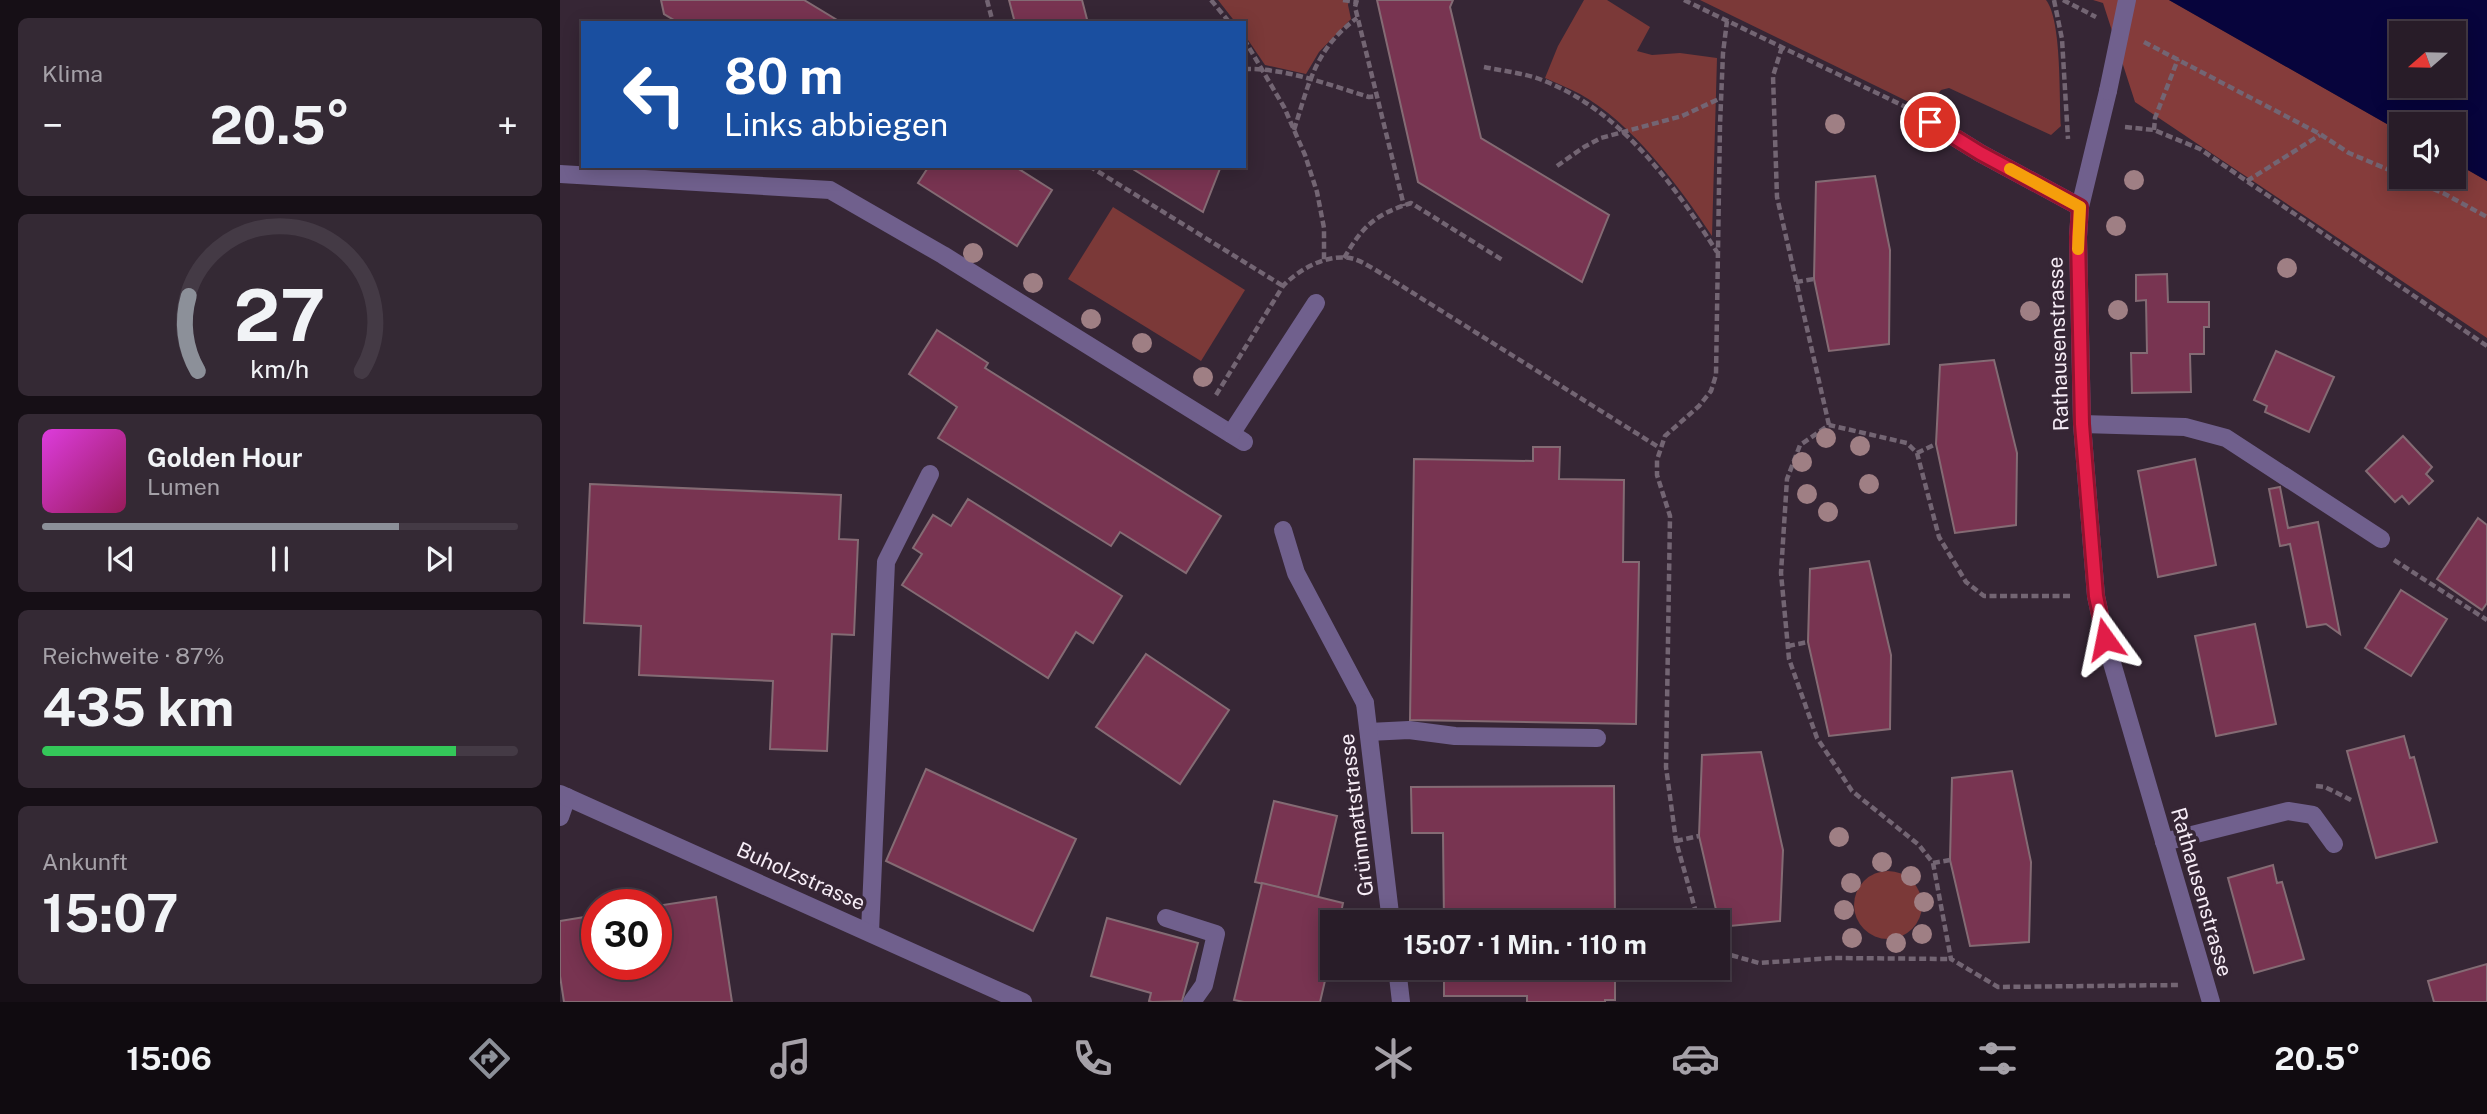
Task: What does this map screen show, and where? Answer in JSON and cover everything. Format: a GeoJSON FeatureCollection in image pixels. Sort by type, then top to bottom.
{"type":"FeatureCollection","features":[{"type":"Feature","properties":{"kind":"street","name":"Rathausenstrasse"},"geometry":{"type":"LineString","coordinates":[[2127,0],[2080,207],[2078,237],[2082,424],[2096,596],[2105,639],[2208,993]]}},
{"type":"Feature","properties":{"kind":"street"},"geometry":{"type":"LineString","coordinates":[[1930,122],[1980,153],[2080,207]]}},
{"type":"Feature","properties":{"kind":"street"},"geometry":{"type":"LineString","coordinates":[[560,174],[830,190],[943,255],[1238,438],[1316,303]]}},
{"type":"Feature","properties":{"kind":"street"},"geometry":{"type":"LineString","coordinates":[[2082,424],[2185,428],[2226,438],[2381,539]]}},
{"type":"Feature","properties":{"kind":"street"},"geometry":{"type":"LineString","coordinates":[[870,932],[886,562],[930,474]]}},
{"type":"Feature","properties":{"kind":"street","name":"Grünmattstrasse"},"geometry":{"type":"LineString","coordinates":[[1283,530],[1296,573],[1366,703],[1390,910]]}},
{"type":"Feature","properties":{"kind":"street"},"geometry":{"type":"LineString","coordinates":[[1369,732],[1409,730],[1455,736],[1597,738]]}},
{"type":"Feature","properties":{"kind":"street"},"geometry":{"type":"LineString","coordinates":[[560,817],[564,795]]}},
{"type":"Feature","properties":{"kind":"street","name":"Buholzstrasse"},"geometry":{"type":"LineString","coordinates":[[564,795],[870,932],[1002,997],[1023,1002]]}},
{"type":"Feature","properties":{"kind":"street"},"geometry":{"type":"LineString","coordinates":[[2164,842],[2288,811],[2313,815],[2334,844]]}},
{"type":"Feature","properties":{"kind":"street"},"geometry":{"type":"LineString","coordinates":[[1166,918],[1216,934],[1204,985],[1192,1002]]}},
{"type":"Feature","properties":{"kind":"street"},"geometry":{"type":"LineString","coordinates":[[1398,980],[1401,1002]]}},
{"type":"Feature","properties":{"kind":"path"},"geometry":{"type":"LineString","coordinates":[[987,0],[992,21]]}},
{"type":"Feature","properties":{"kind":"path"},"geometry":{"type":"LineString","coordinates":[[1211,0],[1228,21]]}},
{"type":"Feature","properties":{"kind":"path"},"geometry":{"type":"LineString","coordinates":[[1343,0],[1357,1],[1354,7],[1404,206]]}},
{"type":"Feature","properties":{"kind":"path"},"geometry":{"type":"LineString","coordinates":[[1684,0],[1911,110],[1930,122]]}},
{"type":"Feature","properties":{"kind":"path"},"geometry":{"type":"LineString","coordinates":[[2054,0],[2062,39],[2067,136],[2078,154],[2092,158]]}},
{"type":"Feature","properties":{"kind":"path"},"geometry":{"type":"LineString","coordinates":[[2063,0],[2074,6]]}},
{"type":"Feature","properties":{"kind":"path"},"geometry":{"type":"LineString","coordinates":[[1294,130],[1312,71],[1329,44],[1357,18]]}},
{"type":"Feature","properties":{"kind":"path"},"geometry":{"type":"LineString","coordinates":[[1695,910],[1676,841],[1666,767],[1670,516],[1657,475],[1660,448],[1665,436],[1712,391],[1716,375],[1721,98],[1727,21]]}},
{"type":"Feature","properties":{"kind":"path"},"geometry":{"type":"LineString","coordinates":[[1246,42],[1263,68],[1294,130],[1317,192],[1324,228],[1324,261]]}},
{"type":"Feature","properties":{"kind":"path"},"geometry":{"type":"LineString","coordinates":[[1782,47],[1773,76],[1777,197],[1829,425]]}},
{"type":"Feature","properties":{"kind":"path"},"geometry":{"type":"LineString","coordinates":[[2154,130],[2155,118],[2178,59],[2320,134],[2348,153],[2389,170]]}},
{"type":"Feature","properties":{"kind":"path"},"geometry":{"type":"LineString","coordinates":[[1484,67],[1540,79],[1577,96],[1611,120],[1660,171],[1689,208],[1717,253]]}},
{"type":"Feature","properties":{"kind":"path"},"geometry":{"type":"LineString","coordinates":[[1246,69],[1263,68],[1369,97],[1377,96]]}},
{"type":"Feature","properties":{"kind":"path"},"geometry":{"type":"LineString","coordinates":[[1557,166],[1601,138],[1682,116],[1721,98]]}},
{"type":"Feature","properties":{"kind":"path"},"geometry":{"type":"LineString","coordinates":[[2099,125],[2154,130],[2200,149],[2487,346]]}},
{"type":"Feature","properties":{"kind":"path"},"geometry":{"type":"LineString","coordinates":[[2247,181],[2320,134]]}},
{"type":"Feature","properties":{"kind":"path"},"geometry":{"type":"LineString","coordinates":[[1092,168],[1283,286]]}},
{"type":"Feature","properties":{"kind":"path"},"geometry":{"type":"LineString","coordinates":[[2434,189],[2487,217]]}},
{"type":"Feature","properties":{"kind":"path"},"geometry":{"type":"LineString","coordinates":[[1344,258],[1358,234],[1376,218],[1391,209],[1411,203],[1504,261]]}},
{"type":"Feature","properties":{"kind":"path"},"geometry":{"type":"LineString","coordinates":[[1203,416],[1283,286],[1296,273],[1324,261],[1344,258],[1354,259],[1389,278],[1660,448]]}},
{"type":"Feature","properties":{"kind":"path"},"geometry":{"type":"LineString","coordinates":[[1796,282],[1814,278]]}},
{"type":"Feature","properties":{"kind":"path"},"geometry":{"type":"LineString","coordinates":[[1951,959],[1933,863],[1919,845],[1852,790],[1817,737],[1789,659],[1781,573],[1787,479],[1800,445],[1829,425],[1907,443],[1917,453],[1939,537],[1966,582],[1984,596],[2096,596]]}},
{"type":"Feature","properties":{"kind":"path"},"geometry":{"type":"LineString","coordinates":[[1917,453],[1937,444]]}},
{"type":"Feature","properties":{"kind":"path"},"geometry":{"type":"LineString","coordinates":[[2381,539],[2388,556],[2487,620]]}},
{"type":"Feature","properties":{"kind":"path"},"geometry":{"type":"LineString","coordinates":[[1788,646],[1808,642]]}},
{"type":"Feature","properties":{"kind":"path"},"geometry":{"type":"LineString","coordinates":[[1676,841],[1699,836]]}},
{"type":"Feature","properties":{"kind":"path"},"geometry":{"type":"LineString","coordinates":[[1933,863],[1950,860]]}},
{"type":"Feature","properties":{"kind":"path"},"geometry":{"type":"LineString","coordinates":[[1730,955],[1759,964],[1833,958],[1951,959],[1998,987],[2208,993]]}},
{"type":"Feature","properties":{"kind":"shaded area"},"geometry":{"type":"Polygon","coordinates":[[[1218,0],[1349,0],[1351,19],[1319,52],[1306,74],[1265,65],[1246,37],[1246,21],[1234,21],[1218,0]]]}},
{"type":"Feature","properties":{"kind":"shaded area"},"geometry":{"type":"Polygon","coordinates":[[[1584,0],[1607,0],[1650,27],[1637,51],[1652,55],[1680,53],[1717,58],[1712,236],[1670,177],[1636,138],[1599,106],[1545,78],[1558,46],[1584,0]]]}},
{"type":"Feature","properties":{"kind":"shaded area"},"geometry":{"type":"Polygon","coordinates":[[[1700,0],[2046,0],[2055,24],[2061,126],[2051,135],[1949,88],[1941,90],[1927,108],[1919,107],[1700,0]]]}},
{"type":"Feature","properties":{"kind":"shaded area"},"geometry":{"type":"Polygon","coordinates":[[[2093,0],[2169,0],[2389,125],[2389,189],[2466,189],[2466,169],[2487,181],[2487,338],[2135,102],[2103,3],[2093,0]]]}},
{"type":"Feature","properties":{"kind":"shaded area"},"geometry":{"type":"Polygon","coordinates":[[[2169,0],[2487,0],[2487,181],[2466,169],[2466,112],[2389,112],[2389,125],[2169,0]]]}},
{"type":"Feature","properties":{"kind":"shaded area"},"geometry":{"type":"Polygon","coordinates":[[[1113,207],[1245,290],[1201,361],[1068,279],[1113,207]]]}},
{"type":"Feature","properties":{"kind":"shaded area"},"geometry":{"type":"Polygon","coordinates":[[[1888,871],[1901,874],[1912,881],[1919,892],[1922,905],[1919,918],[1912,929],[1901,936],[1888,939],[1875,936],[1864,929],[1857,918],[1854,905],[1857,892],[1864,881],[1875,874],[1888,871]]]}},
{"type":"Feature","properties":{"kind":"building"},"geometry":{"type":"Polygon","coordinates":[[[661,0],[804,0],[839,21],[676,21],[664,14],[661,0]]]}},
{"type":"Feature","properties":{"kind":"building"},"geometry":{"type":"Polygon","coordinates":[[[1009,0],[1082,0],[1087,21],[1014,21],[1009,0]]]}},
{"type":"Feature","properties":{"kind":"building"},"geometry":{"type":"Polygon","coordinates":[[[1377,0],[1453,0],[1450,7],[1481,138],[1609,215],[1582,282],[1418,182],[1377,0]]]}},
{"type":"Feature","properties":{"kind":"building"},"geometry":{"type":"Polygon","coordinates":[[[928,168],[1017,168],[1052,190],[1017,246],[918,183],[928,168]]]}},
{"type":"Feature","properties":{"kind":"building"},"geometry":{"type":"Polygon","coordinates":[[[1131,168],[1220,168],[1203,212],[1131,168]]]}},
{"type":"Feature","properties":{"kind":"building"},"geometry":{"type":"Polygon","coordinates":[[[1875,176],[1890,250],[1889,344],[1829,351],[1814,279],[1816,182],[1875,176]]]}},
{"type":"Feature","properties":{"kind":"building"},"geometry":{"type":"Polygon","coordinates":[[[2167,274],[2168,302],[2209,302],[2209,327],[2204,327],[2204,354],[2190,354],[2191,392],[2132,393],[2131,353],[2147,353],[2146,300],[2136,301],[2136,275],[2167,274]]]}},
{"type":"Feature","properties":{"kind":"building"},"geometry":{"type":"Polygon","coordinates":[[[937,330],[988,363],[985,368],[1221,516],[1186,573],[1120,532],[1111,546],[938,438],[957,407],[909,374],[937,330]]]}},
{"type":"Feature","properties":{"kind":"building"},"geometry":{"type":"Polygon","coordinates":[[[2276,351],[2334,377],[2309,432],[2265,412],[2267,406],[2254,400],[2276,351]]]}},
{"type":"Feature","properties":{"kind":"building"},"geometry":{"type":"Polygon","coordinates":[[[1994,360],[2017,453],[2016,525],[1955,533],[1936,444],[1940,365],[1994,360]]]}},
{"type":"Feature","properties":{"kind":"building"},"geometry":{"type":"Polygon","coordinates":[[[2403,436],[2432,467],[2426,474],[2433,481],[2409,504],[2402,496],[2395,502],[2366,471],[2403,436]]]}},
{"type":"Feature","properties":{"kind":"building"},"geometry":{"type":"Polygon","coordinates":[[[1533,447],[1560,447],[1559,479],[1624,480],[1623,562],[1639,562],[1636,724],[1410,720],[1414,459],[1533,461],[1533,447]]]}},
{"type":"Feature","properties":{"kind":"building"},"geometry":{"type":"Polygon","coordinates":[[[2195,459],[2216,565],[2158,577],[2138,471],[2195,459]]]}},
{"type":"Feature","properties":{"kind":"building"},"geometry":{"type":"Polygon","coordinates":[[[590,484],[841,495],[839,539],[858,540],[854,635],[832,634],[827,751],[770,749],[773,681],[639,675],[641,626],[584,623],[590,484]]]}},
{"type":"Feature","properties":{"kind":"building"},"geometry":{"type":"Polygon","coordinates":[[[2280,487],[2288,528],[2318,522],[2340,634],[2326,624],[2307,627],[2290,544],[2280,546],[2269,489],[2280,487]]]}},
{"type":"Feature","properties":{"kind":"building"},"geometry":{"type":"Polygon","coordinates":[[[968,499],[1122,596],[1093,643],[1076,632],[1048,678],[902,585],[922,554],[913,548],[933,515],[951,526],[968,499]]]}},
{"type":"Feature","properties":{"kind":"building"},"geometry":{"type":"Polygon","coordinates":[[[2478,518],[2487,525],[2487,603],[2482,610],[2437,579],[2478,518]]]}},
{"type":"Feature","properties":{"kind":"building"},"geometry":{"type":"Polygon","coordinates":[[[1869,561],[1891,655],[1890,729],[1829,736],[1808,642],[1810,569],[1869,561]]]}},
{"type":"Feature","properties":{"kind":"building"},"geometry":{"type":"Polygon","coordinates":[[[2401,590],[2447,619],[2411,676],[2365,648],[2401,590]]]}},
{"type":"Feature","properties":{"kind":"building"},"geometry":{"type":"Polygon","coordinates":[[[2255,624],[2276,724],[2216,736],[2195,636],[2255,624]]]}},
{"type":"Feature","properties":{"kind":"building"},"geometry":{"type":"Polygon","coordinates":[[[1146,654],[1229,710],[1180,784],[1096,727],[1146,654]]]}},
{"type":"Feature","properties":{"kind":"building"},"geometry":{"type":"Polygon","coordinates":[[[2404,736],[2410,758],[2414,757],[2437,842],[2376,858],[2347,751],[2404,736]]]}},
{"type":"Feature","properties":{"kind":"building"},"geometry":{"type":"Polygon","coordinates":[[[1761,752],[1783,850],[1780,921],[1730,926],[1730,910],[1716,910],[1699,836],[1702,755],[1761,752]]]}},
{"type":"Feature","properties":{"kind":"building"},"geometry":{"type":"Polygon","coordinates":[[[926,769],[1076,839],[1033,931],[886,861],[926,769]]]}},
{"type":"Feature","properties":{"kind":"building"},"geometry":{"type":"Polygon","coordinates":[[[2012,771],[2031,862],[2029,942],[1970,946],[1950,860],[1952,778],[2012,771]]]}},
{"type":"Feature","properties":{"kind":"building"},"geometry":{"type":"Polygon","coordinates":[[[1614,786],[1615,910],[1444,910],[1443,833],[1412,833],[1411,787],[1614,786]]]}},
{"type":"Feature","properties":{"kind":"building"},"geometry":{"type":"Polygon","coordinates":[[[1274,801],[1337,816],[1318,897],[1255,882],[1274,801]]]}},
{"type":"Feature","properties":{"kind":"building"},"geometry":{"type":"Polygon","coordinates":[[[2273,865],[2277,883],[2282,882],[2304,959],[2254,973],[2228,878],[2273,865]]]}},
{"type":"Feature","properties":{"kind":"building"},"geometry":{"type":"Polygon","coordinates":[[[1262,883],[1343,903],[1342,910],[1320,910],[1320,980],[1325,980],[1320,1002],[1234,1000],[1262,883]]]}},
{"type":"Feature","properties":{"kind":"building"},"geometry":{"type":"Polygon","coordinates":[[[716,897],[732,1002],[564,1002],[560,976],[560,921],[581,918],[581,980],[672,980],[672,904],[716,897]]]}},
{"type":"Feature","properties":{"kind":"building"},"geometry":{"type":"Polygon","coordinates":[[[1107,918],[1198,943],[1182,1001],[1152,1002],[1149,1001],[1151,993],[1091,976],[1107,918]]]}},
{"type":"Feature","properties":{"kind":"building"},"geometry":{"type":"Polygon","coordinates":[[[2487,964],[2487,1002],[2434,1002],[2428,981],[2487,964]]]}},
{"type":"Feature","properties":{"kind":"building"},"geometry":{"type":"Polygon","coordinates":[[[1444,980],[1615,980],[1615,1000],[1605,1002],[1527,1002],[1527,996],[1444,996],[1444,980]]]}},
{"type":"Feature","properties":{"kind":"slow traffic"},"geometry":{"type":"LineString","coordinates":[[2010,169],[2080,207],[2078,249]]}},
{"type":"Feature","properties":{"kind":"route"},"geometry":{"type":"LineString","coordinates":[[1930,122],[1980,153],[2080,207],[2078,237],[2082,424],[2096,596],[2105,639]]}}]}
